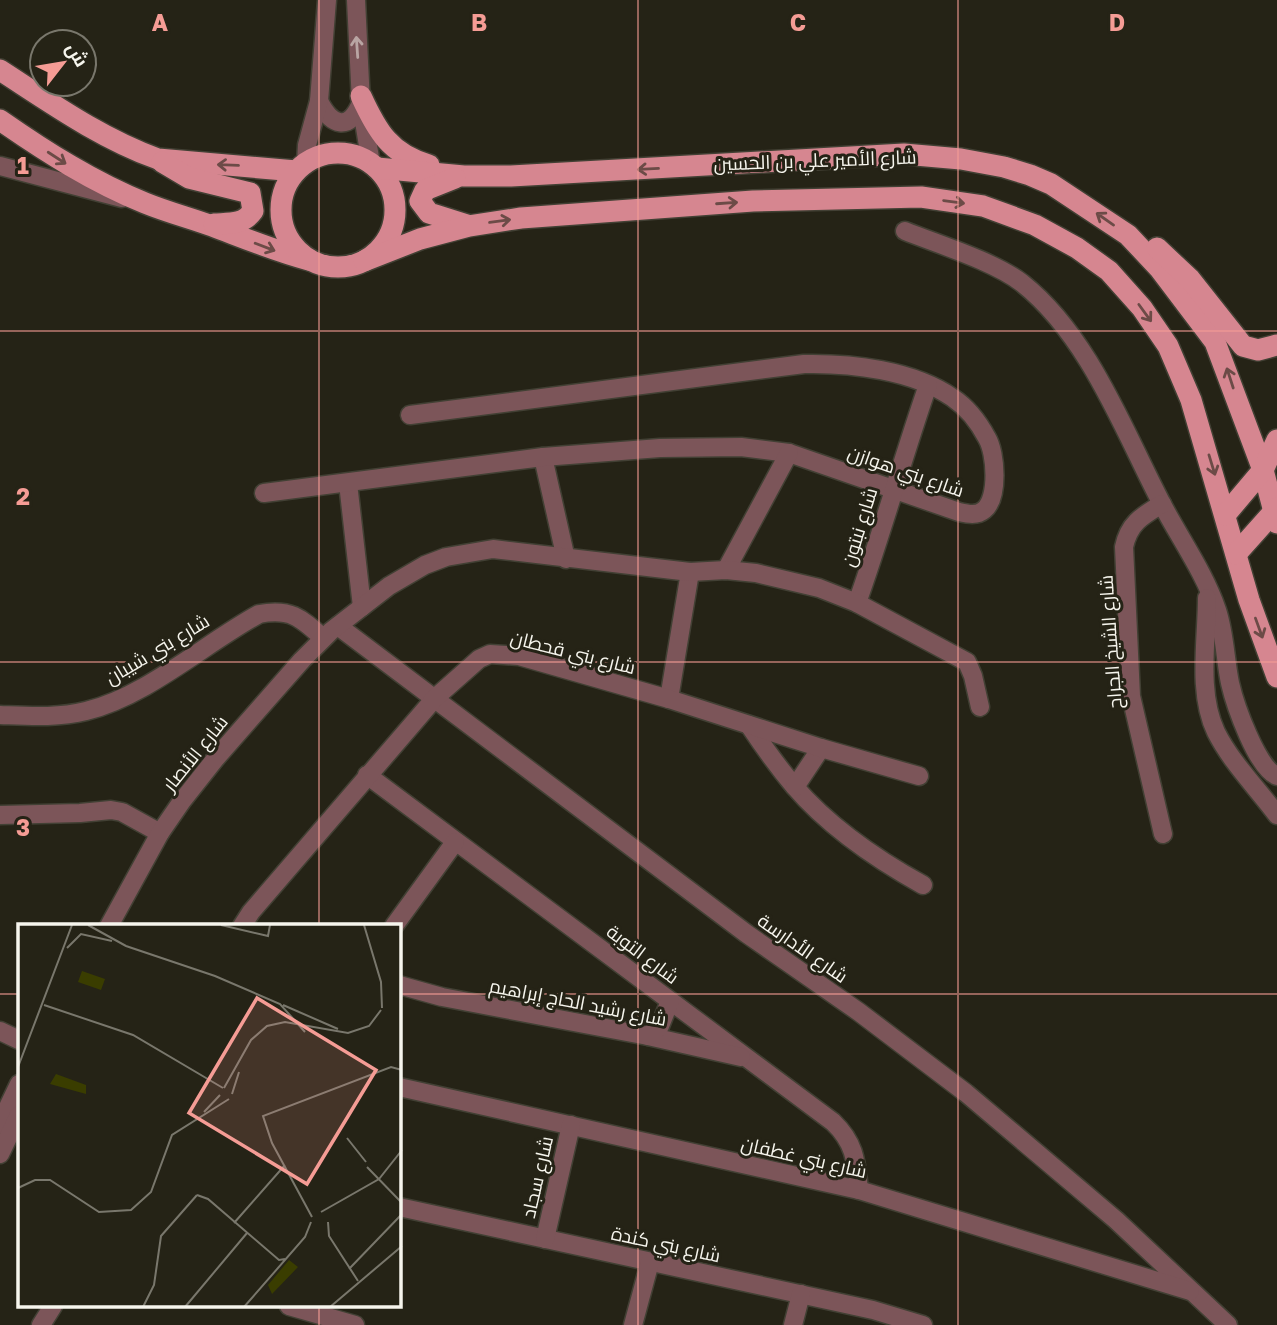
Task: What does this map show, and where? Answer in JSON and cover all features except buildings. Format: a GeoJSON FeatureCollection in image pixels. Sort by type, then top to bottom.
{"type":"FeatureCollection","features":[{"type":"Feature","properties":{"kind":"main road"},"geometry":{"type":"LineString","coordinates":[[0,70],[86,126],[122,145],[158,159],[172,170],[189,178],[250,193],[253,211],[247,219],[237,223],[208,225]]}},
{"type":"Feature","properties":{"kind":"main road"},"geometry":{"type":"LineString","coordinates":[[361,99],[375,125],[400,154],[464,176]]}},
{"type":"Feature","properties":{"kind":"main road"},"geometry":{"type":"LineString","coordinates":[[0,120],[65,164],[144,203],[281,253],[313,261],[338,267],[364,261],[384,243],[395,218],[392,191],[374,166],[356,156],[339,153],[322,155],[301,167],[284,191],[282,218],[292,243],[313,261]]}},
{"type":"Feature","properties":{"kind":"main road","name":"شارع الأمير علي بن الحسين"},"geometry":{"type":"LineString","coordinates":[[374,166],[464,176],[557,174],[904,154],[961,159],[1004,167],[1051,184],[1128,235],[1160,268],[1216,342],[1263,470],[1276,515],[1236,554]]}},
{"type":"Feature","properties":{"kind":"main road"},"geometry":{"type":"LineString","coordinates":[[158,159],[301,167]]}},
{"type":"Feature","properties":{"kind":"main road"},"geometry":{"type":"LineString","coordinates":[[464,176],[430,187],[422,193],[420,201],[429,213],[469,226]]}},
{"type":"Feature","properties":{"kind":"main road","name":"شارع الأمير علي بن الحسين"},"geometry":{"type":"LineString","coordinates":[[364,261],[420,239],[469,226],[521,218],[753,201],[921,197],[983,206],[1021,219],[1077,248],[1109,271],[1142,308],[1168,346],[1191,400],[1249,600],[1277,677]]}},
{"type":"Feature","properties":{"kind":"main road"},"geometry":{"type":"LineString","coordinates":[[1128,235],[1160,249],[1196,287],[1243,346],[1258,351],[1277,345]]}},
{"type":"Feature","properties":{"kind":"main road"},"geometry":{"type":"LineString","coordinates":[[1226,515],[1263,470],[1277,440]]}},
{"type":"Feature","properties":{"kind":"street"},"geometry":{"type":"LineString","coordinates":[[301,167],[319,101],[327,0]]}},
{"type":"Feature","properties":{"kind":"street"},"geometry":{"type":"LineString","coordinates":[[356,0],[361,99],[374,166]]}},
{"type":"Feature","properties":{"kind":"street"},"geometry":{"type":"LineString","coordinates":[[319,101],[331,121],[339,123],[350,120],[357,113],[361,99]]}},
{"type":"Feature","properties":{"kind":"street"},"geometry":{"type":"LineString","coordinates":[[0,166],[144,203]]}},
{"type":"Feature","properties":{"kind":"street"},"geometry":{"type":"LineString","coordinates":[[905,231],[995,268],[1021,282],[1061,323],[1107,390],[1162,504],[1207,587],[1222,628],[1230,685],[1249,735],[1272,774],[1255,786]]}},
{"type":"Feature","properties":{"kind":"street","name":"شارع بني هوازن"},"geometry":{"type":"LineString","coordinates":[[264,493],[543,457],[660,448],[741,447],[789,453],[959,512],[973,514],[983,511],[990,503],[994,470],[989,440],[970,412],[952,397],[928,385],[867,367],[838,363],[804,363],[410,415]]}},
{"type":"Feature","properties":{"kind":"street","name":"شارع نبتون"},"geometry":{"type":"LineString","coordinates":[[857,603],[889,513],[893,490],[928,385]]}},
{"type":"Feature","properties":{"kind":"street"},"geometry":{"type":"LineString","coordinates":[[726,570],[789,453]]}},
{"type":"Feature","properties":{"kind":"street"},"geometry":{"type":"LineString","coordinates":[[543,457],[566,559]]}},
{"type":"Feature","properties":{"kind":"street"},"geometry":{"type":"LineString","coordinates":[[348,483],[362,607]]}},
{"type":"Feature","properties":{"kind":"street","name":"شارع الشيخ الجراح"},"geometry":{"type":"LineString","coordinates":[[1162,504],[1131,526],[1124,547],[1132,696],[1163,834]]}},
{"type":"Feature","properties":{"kind":"street"},"geometry":{"type":"LineString","coordinates":[[338,626],[388,586],[425,565],[446,556],[494,549],[690,572],[726,570],[756,573],[819,589],[857,603],[967,662],[973,676],[979,707]]}},
{"type":"Feature","properties":{"kind":"street"},"geometry":{"type":"LineString","coordinates":[[669,699],[690,572]]}},
{"type":"Feature","properties":{"kind":"street"},"geometry":{"type":"LineString","coordinates":[[1207,587],[1205,648],[1209,713],[1228,751],[1277,815]]}},
{"type":"Feature","properties":{"kind":"street","name":"شارع بني شيبان"},"geometry":{"type":"LineString","coordinates":[[0,715],[54,716],[87,710],[122,697],[259,614],[286,613],[300,617],[323,638]]}},
{"type":"Feature","properties":{"kind":"street","name":"شارع الأنصار"},"geometry":{"type":"LineString","coordinates":[[110,924],[159,833],[216,758],[323,638],[338,626]]}},
{"type":"Feature","properties":{"kind":"street","name":"شارع الأدارسة"},"geometry":{"type":"LineString","coordinates":[[338,626],[747,934],[859,1012],[966,1093],[1116,1220],[1228,1325]]}},
{"type":"Feature","properties":{"kind":"street","name":"شارع بني قحطان"},"geometry":{"type":"LineString","coordinates":[[243,924],[435,698],[479,659],[499,654],[519,656],[669,699],[919,776]]}},
{"type":"Feature","properties":{"kind":"street"},"geometry":{"type":"LineString","coordinates":[[749,725],[795,787],[852,841],[923,886]]}},
{"type":"Feature","properties":{"kind":"street"},"geometry":{"type":"LineString","coordinates":[[795,787],[821,748]]}},
{"type":"Feature","properties":{"kind":"street","name":"شارع التوبة"},"geometry":{"type":"LineString","coordinates":[[368,775],[749,1059],[845,1134],[854,1154],[859,1190]]}},
{"type":"Feature","properties":{"kind":"street"},"geometry":{"type":"LineString","coordinates":[[0,815],[111,810],[122,812],[159,833]]}},
{"type":"Feature","properties":{"kind":"street"},"geometry":{"type":"LineString","coordinates":[[395,924],[456,842]]}},
{"type":"Feature","properties":{"kind":"street","name":"شارع رشيد الحاج إبراهيم"},"geometry":{"type":"LineString","coordinates":[[401,986],[442,997],[648,1036],[749,1059]]}},
{"type":"Feature","properties":{"kind":"street"},"geometry":{"type":"LineString","coordinates":[[648,1036],[660,1026],[670,1000]]}},
{"type":"Feature","properties":{"kind":"street"},"geometry":{"type":"LineString","coordinates":[[0,1031],[18,1040]]}},
{"type":"Feature","properties":{"kind":"street"},"geometry":{"type":"LineString","coordinates":[[0,1154],[18,1087]]}},
{"type":"Feature","properties":{"kind":"street","name":"شارع بني غطفان"},"geometry":{"type":"LineString","coordinates":[[401,1087],[859,1190],[1194,1292]]}},
{"type":"Feature","properties":{"kind":"street","name":"شارع سجاد"},"geometry":{"type":"LineString","coordinates":[[545,1239],[571,1125]]}},
{"type":"Feature","properties":{"kind":"street","name":"شارع بني كندة"},"geometry":{"type":"LineString","coordinates":[[401,1207],[801,1294],[872,1317],[923,1325]]}},
{"type":"Feature","properties":{"kind":"street"},"geometry":{"type":"LineString","coordinates":[[635,1324],[650,1262]]}},
{"type":"Feature","properties":{"kind":"street"},"geometry":{"type":"LineString","coordinates":[[793,1325],[801,1294]]}},
{"type":"Feature","properties":{"kind":"street"},"geometry":{"type":"LineString","coordinates":[[41,1325],[54,1308]]}},
{"type":"Feature","properties":{"kind":"street"},"geometry":{"type":"LineString","coordinates":[[50,1325],[57,1311],[56,1308]]}},
{"type":"Feature","properties":{"kind":"street"},"geometry":{"type":"LineString","coordinates":[[296,1308],[355,1325]]}}]}
